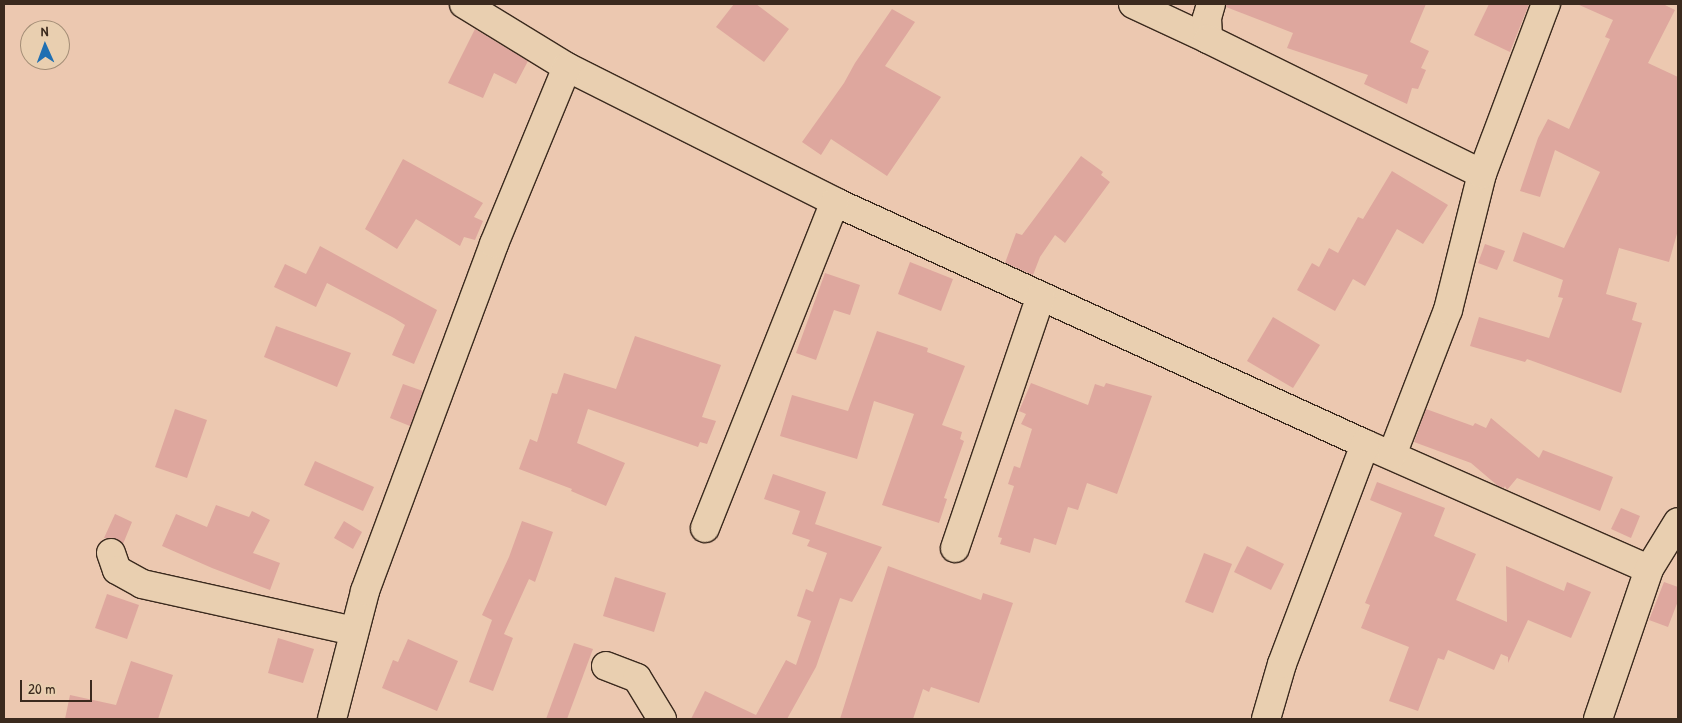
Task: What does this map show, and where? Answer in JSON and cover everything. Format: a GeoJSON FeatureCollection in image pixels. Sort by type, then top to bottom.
{"type":"FeatureCollection","features":[{"type":"Feature","properties":{"kind":"street"},"geometry":{"type":"LineString","coordinates":[[464,4],[567,67],[835,202],[1365,444],[1649,569]]}},
{"type":"Feature","properties":{"kind":"street"},"geometry":{"type":"LineString","coordinates":[[1133,4],[1482,174]]}},
{"type":"Feature","properties":{"kind":"street"},"geometry":{"type":"LineString","coordinates":[[1208,39],[1206,18],[1211,4]]}},
{"type":"Feature","properties":{"kind":"street"},"geometry":{"type":"LineString","coordinates":[[1392,455],[1448,310],[1482,174],[1546,4]]}},
{"type":"Feature","properties":{"kind":"street"},"geometry":{"type":"LineString","coordinates":[[332,719],[364,591],[494,244],[567,67]]}},
{"type":"Feature","properties":{"kind":"street"},"geometry":{"type":"LineString","coordinates":[[705,528],[835,202]]}},
{"type":"Feature","properties":{"kind":"street"},"geometry":{"type":"LineString","coordinates":[[955,548],[1042,296]]}},
{"type":"Feature","properties":{"kind":"street"},"geometry":{"type":"LineString","coordinates":[[1266,719],[1282,664],[1365,444]]}},
{"type":"Feature","properties":{"kind":"street"},"geometry":{"type":"LineString","coordinates":[[1598,719],[1649,569],[1678,522]]}},
{"type":"Feature","properties":{"kind":"street"},"geometry":{"type":"LineString","coordinates":[[111,553],[117,570],[142,584],[354,631]]}},
{"type":"Feature","properties":{"kind":"street"},"geometry":{"type":"LineString","coordinates":[[606,666],[637,678],[662,719]]}},
{"type":"Feature","properties":{"kind":"building"},"geometry":{"type":"Polygon","coordinates":[[[734,4],[756,4],[789,29],[764,62],[716,27],[734,4]]]}},
{"type":"Feature","properties":{"kind":"building"},"geometry":{"type":"Polygon","coordinates":[[[1226,4],[1426,4],[1410,42],[1429,51],[1421,68],[1426,70],[1418,89],[1412,88],[1407,104],[1364,84],[1368,75],[1287,48],[1293,33],[1226,7],[1226,4]]]}},
{"type":"Feature","properties":{"kind":"building"},"geometry":{"type":"Polygon","coordinates":[[[1489,4],[1529,4],[1510,52],[1474,35],[1489,4]]]}},
{"type":"Feature","properties":{"kind":"building"},"geometry":{"type":"Polygon","coordinates":[[[1577,4],[1663,4],[1675,10],[1648,63],[1678,77],[1678,230],[1669,262],[1619,248],[1606,294],[1637,303],[1632,320],[1642,323],[1621,393],[1527,359],[1525,362],[1470,346],[1479,317],[1549,338],[1563,298],[1558,297],[1563,280],[1513,261],[1523,232],[1564,248],[1600,172],[1555,150],[1540,197],[1520,191],[1538,138],[1548,119],[1569,129],[1610,39],[1605,37],[1613,20],[1577,4]]]}},
{"type":"Feature","properties":{"kind":"building"},"geometry":{"type":"Polygon","coordinates":[[[892,9],[915,22],[885,66],[941,97],[887,176],[831,139],[821,155],[802,142],[844,83],[855,63],[892,9]]]}},
{"type":"Feature","properties":{"kind":"building"},"geometry":{"type":"Polygon","coordinates":[[[475,29],[528,61],[516,84],[494,73],[483,98],[448,83],[475,29]]]}},
{"type":"Feature","properties":{"kind":"building"},"geometry":{"type":"Polygon","coordinates":[[[1081,156],[1103,172],[1101,175],[1110,182],[1065,243],[1055,235],[1040,257],[1033,275],[1005,263],[1016,233],[1022,235],[1081,156]]]}},
{"type":"Feature","properties":{"kind":"building"},"geometry":{"type":"Polygon","coordinates":[[[403,159],[483,203],[474,217],[483,221],[475,240],[464,237],[460,246],[416,219],[397,249],[365,229],[403,159]]]}},
{"type":"Feature","properties":{"kind":"building"},"geometry":{"type":"Polygon","coordinates":[[[1392,171],[1448,205],[1423,244],[1397,229],[1365,286],[1353,279],[1335,311],[1297,290],[1312,263],[1319,267],[1329,248],[1338,253],[1358,217],[1363,219],[1392,171]]]}},
{"type":"Feature","properties":{"kind":"building"},"geometry":{"type":"Polygon","coordinates":[[[1485,244],[1505,251],[1497,270],[1478,263],[1485,244]]]}},
{"type":"Feature","properties":{"kind":"building"},"geometry":{"type":"Polygon","coordinates":[[[320,246],[437,310],[414,364],[392,355],[405,325],[394,318],[327,283],[316,307],[274,287],[285,264],[306,274],[320,246]]]}},
{"type":"Feature","properties":{"kind":"building"},"geometry":{"type":"Polygon","coordinates":[[[910,262],[953,279],[941,311],[898,294],[910,262]]]}},
{"type":"Feature","properties":{"kind":"building"},"geometry":{"type":"Polygon","coordinates":[[[825,273],[860,285],[850,315],[834,310],[816,360],[796,353],[825,273]]]}},
{"type":"Feature","properties":{"kind":"building"},"geometry":{"type":"Polygon","coordinates":[[[1273,317],[1320,345],[1293,388],[1247,361],[1273,317]]]}},
{"type":"Feature","properties":{"kind":"building"},"geometry":{"type":"Polygon","coordinates":[[[276,326],[351,353],[337,387],[264,357],[276,326]]]}},
{"type":"Feature","properties":{"kind":"building"},"geometry":{"type":"Polygon","coordinates":[[[877,331],[928,348],[927,352],[965,366],[942,425],[962,432],[960,439],[964,441],[944,498],[947,499],[939,523],[882,505],[914,414],[874,401],[857,459],[780,436],[792,395],[848,411],[877,331]]]}},
{"type":"Feature","properties":{"kind":"building"},"geometry":{"type":"Polygon","coordinates":[[[635,336],[721,365],[702,417],[716,421],[707,444],[700,442],[698,447],[588,409],[577,443],[625,463],[606,506],[571,491],[572,489],[519,469],[530,439],[537,442],[552,393],[557,394],[564,373],[616,389],[635,336]]]}},
{"type":"Feature","properties":{"kind":"building"},"geometry":{"type":"Polygon","coordinates":[[[1031,383],[1088,405],[1095,384],[1104,387],[1106,383],[1152,396],[1117,494],[1087,483],[1078,510],[1068,507],[1056,545],[1034,538],[1030,553],[1000,544],[1002,538],[998,537],[1014,486],[1008,484],[1014,466],[1020,468],[1032,429],[1021,424],[1026,414],[1019,411],[1031,383]]]}},
{"type":"Feature","properties":{"kind":"building"},"geometry":{"type":"Polygon","coordinates":[[[403,384],[423,391],[410,426],[390,418],[403,384]]]}},
{"type":"Feature","properties":{"kind":"building"},"geometry":{"type":"Polygon","coordinates":[[[175,409],[207,420],[187,478],[155,467],[175,409]]]}},
{"type":"Feature","properties":{"kind":"building"},"geometry":{"type":"Polygon","coordinates":[[[1426,409],[1473,426],[1475,423],[1486,428],[1491,418],[1539,458],[1543,450],[1613,477],[1600,511],[1517,478],[1507,490],[1505,486],[1504,488],[1498,486],[1471,463],[1414,442],[1426,409]]]}},
{"type":"Feature","properties":{"kind":"building"},"geometry":{"type":"Polygon","coordinates":[[[315,461],[374,487],[363,511],[304,485],[315,461]]]}},
{"type":"Feature","properties":{"kind":"building"},"geometry":{"type":"Polygon","coordinates":[[[773,474],[826,492],[815,524],[882,547],[852,602],[840,598],[816,667],[787,719],[691,719],[705,691],[756,715],[786,660],[796,665],[811,621],[797,616],[806,589],[813,592],[827,553],[807,546],[810,540],[792,534],[800,511],[764,499],[773,474]]]}},
{"type":"Feature","properties":{"kind":"building"},"geometry":{"type":"Polygon","coordinates":[[[1377,482],[1445,508],[1434,536],[1476,554],[1456,600],[1507,622],[1506,566],[1564,591],[1567,582],[1591,592],[1571,638],[1528,620],[1508,663],[1508,657],[1501,654],[1494,670],[1448,650],[1444,660],[1438,658],[1418,711],[1389,701],[1409,647],[1361,628],[1370,605],[1365,603],[1402,513],[1370,500],[1377,482]]]}},
{"type":"Feature","properties":{"kind":"building"},"geometry":{"type":"Polygon","coordinates":[[[216,505],[249,517],[252,511],[270,520],[253,553],[280,563],[270,590],[212,568],[162,546],[176,514],[207,527],[216,505]]]}},
{"type":"Feature","properties":{"kind":"building"},"geometry":{"type":"Polygon","coordinates":[[[1621,508],[1640,516],[1631,538],[1611,529],[1621,508]]]}},
{"type":"Feature","properties":{"kind":"building"},"geometry":{"type":"Polygon","coordinates":[[[115,514],[132,522],[123,544],[114,538],[104,538],[115,514]]]}},
{"type":"Feature","properties":{"kind":"building"},"geometry":{"type":"Polygon","coordinates":[[[344,521],[362,532],[353,549],[334,538],[344,521]]]}},
{"type":"Feature","properties":{"kind":"building"},"geometry":{"type":"Polygon","coordinates":[[[522,521],[553,532],[535,582],[529,579],[504,634],[513,638],[493,691],[469,682],[492,620],[482,615],[509,557],[522,521]]]}},
{"type":"Feature","properties":{"kind":"building"},"geometry":{"type":"Polygon","coordinates":[[[1247,546],[1284,564],[1271,590],[1234,572],[1247,546]]]}},
{"type":"Feature","properties":{"kind":"building"},"geometry":{"type":"Polygon","coordinates":[[[1204,553],[1232,564],[1213,613],[1185,602],[1204,553]]]}},
{"type":"Feature","properties":{"kind":"building"},"geometry":{"type":"Polygon","coordinates":[[[888,566],[981,600],[983,593],[1013,603],[979,703],[931,687],[929,692],[923,689],[913,719],[840,719],[888,566]]]}},
{"type":"Feature","properties":{"kind":"building"},"geometry":{"type":"Polygon","coordinates":[[[615,577],[666,593],[654,632],[603,616],[615,577]]]}},
{"type":"Feature","properties":{"kind":"building"},"geometry":{"type":"Polygon","coordinates":[[[1664,582],[1678,587],[1678,601],[1668,627],[1649,620],[1664,582]]]}},
{"type":"Feature","properties":{"kind":"building"},"geometry":{"type":"Polygon","coordinates":[[[107,594],[139,605],[127,639],[95,628],[107,594]]]}},
{"type":"Feature","properties":{"kind":"building"},"geometry":{"type":"Polygon","coordinates":[[[278,638],[314,649],[303,683],[268,673],[278,638]]]}},
{"type":"Feature","properties":{"kind":"building"},"geometry":{"type":"Polygon","coordinates":[[[408,639],[458,661],[437,711],[382,688],[393,660],[398,662],[408,639]]]}},
{"type":"Feature","properties":{"kind":"building"},"geometry":{"type":"Polygon","coordinates":[[[574,643],[593,649],[567,719],[546,719],[574,643]]]}},
{"type":"Feature","properties":{"kind":"building"},"geometry":{"type":"Polygon","coordinates":[[[131,661],[173,675],[158,719],[65,719],[70,695],[116,705],[131,661]]]}}]}
